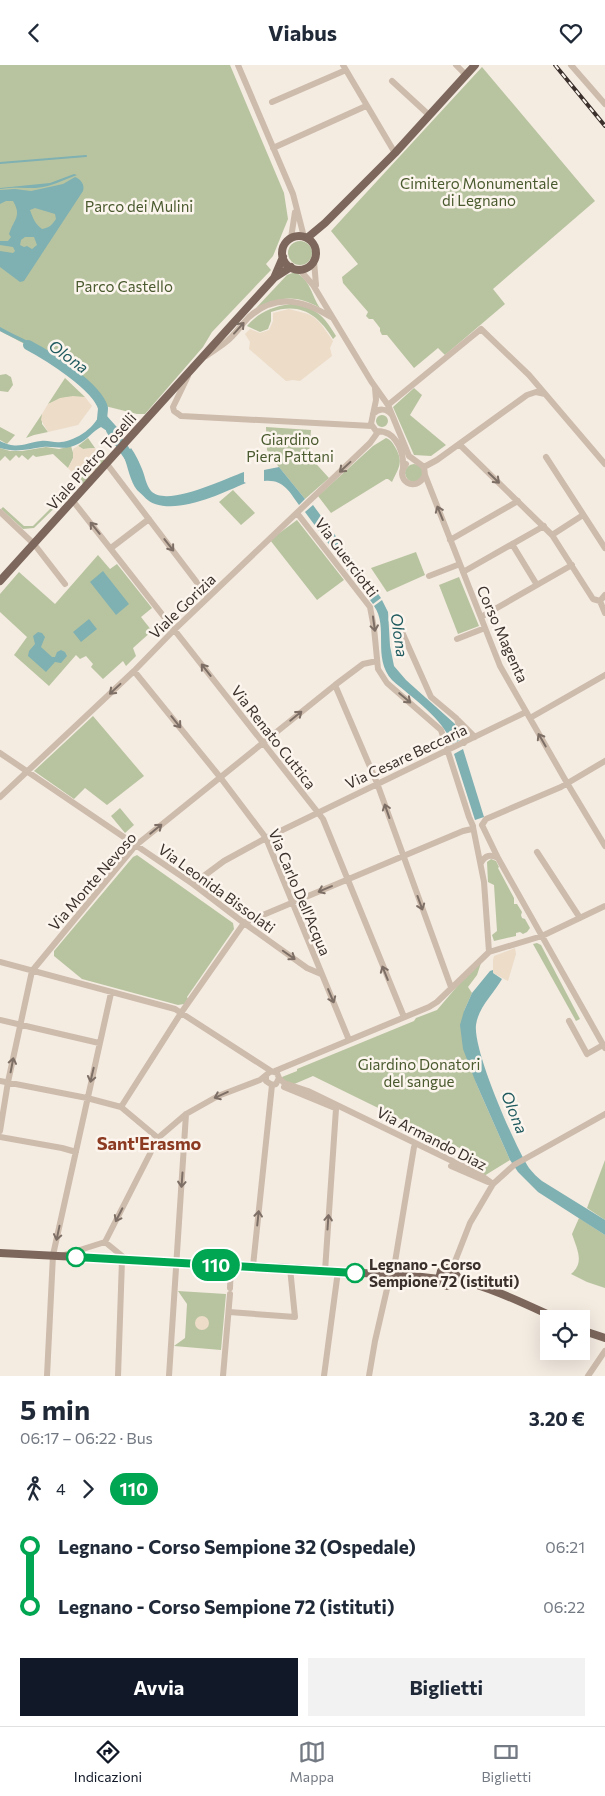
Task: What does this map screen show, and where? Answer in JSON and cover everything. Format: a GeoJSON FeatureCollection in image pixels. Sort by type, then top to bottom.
{"type":"FeatureCollection","features":[{"type":"Feature","properties":{"kind":"main road"},"geometry":{"type":"LineString","coordinates":[[306,237],[314,245],[316,253],[314,261],[307,267],[299,269],[291,267],[283,257],[285,244],[292,238],[306,237],[325,223],[394,153],[475,65]]}},
{"type":"Feature","properties":{"kind":"main road"},"geometry":{"type":"LineString","coordinates":[[314,245],[325,223]]}},
{"type":"Feature","properties":{"kind":"main road","name":"Viale Pietro Toselli"},"geometry":{"type":"LineString","coordinates":[[274,278],[283,257]]}},
{"type":"Feature","properties":{"kind":"main road","name":"Viale Pietro Toselli"},"geometry":{"type":"LineString","coordinates":[[0,581],[274,278],[291,267]]}},
{"type":"Feature","properties":{"kind":"main road"},"geometry":{"type":"LineString","coordinates":[[0,1253],[290,1268],[439,1279]]}},
{"type":"Feature","properties":{"kind":"main road"},"geometry":{"type":"LineString","coordinates":[[446,1268],[452,1269],[456,1273],[456,1279],[453,1284],[448,1286],[442,1284],[439,1279],[441,1271],[446,1268]]}},
{"type":"Feature","properties":{"kind":"main road"},"geometry":{"type":"LineString","coordinates":[[456,1279],[510,1298],[540,1311]]}},
{"type":"Feature","properties":{"kind":"main road"},"geometry":{"type":"LineString","coordinates":[[590,1333],[605,1338]]}},
{"type":"Feature","properties":{"kind":"street"},"geometry":{"type":"LineString","coordinates":[[238,65],[293,194],[300,224],[306,237]]}},
{"type":"Feature","properties":{"kind":"street"},"geometry":{"type":"LineString","coordinates":[[456,65],[466,75]]}},
{"type":"Feature","properties":{"kind":"street"},"geometry":{"type":"LineString","coordinates":[[572,65],[605,104]]}},
{"type":"Feature","properties":{"kind":"street"},"geometry":{"type":"LineString","coordinates":[[272,102],[344,67],[394,153]]}},
{"type":"Feature","properties":{"kind":"street"},"geometry":{"type":"LineString","coordinates":[[392,81],[429,115]]}},
{"type":"Feature","properties":{"kind":"street"},"geometry":{"type":"LineString","coordinates":[[274,148],[366,106]]}},
{"type":"Feature","properties":{"kind":"street"},"geometry":{"type":"LineString","coordinates":[[292,238],[296,205]]}},
{"type":"Feature","properties":{"kind":"street"},"geometry":{"type":"LineString","coordinates":[[314,261],[314,277],[321,298]]}},
{"type":"Feature","properties":{"kind":"street"},"geometry":{"type":"LineString","coordinates":[[299,269],[309,278],[332,318],[388,405],[408,455],[424,467],[528,395],[539,392],[550,398]]}},
{"type":"Feature","properties":{"kind":"street","name":"Viale Pietro Toselli"},"geometry":{"type":"LineString","coordinates":[[201,359],[227,342],[248,318],[259,309],[273,303],[289,301],[310,306],[332,318]]}},
{"type":"Feature","properties":{"kind":"street"},"geometry":{"type":"LineString","coordinates":[[388,405],[482,329],[550,398],[605,465]]}},
{"type":"Feature","properties":{"kind":"street"},"geometry":{"type":"LineString","coordinates":[[189,374],[180,394],[174,402],[174,411],[181,416],[372,426],[397,443],[403,458],[404,467]]}},
{"type":"Feature","properties":{"kind":"street"},"geometry":{"type":"LineString","coordinates":[[528,395],[533,385],[529,375]]}},
{"type":"Feature","properties":{"kind":"street"},"geometry":{"type":"LineString","coordinates":[[372,426],[370,420],[376,400],[375,387]]}},
{"type":"Feature","properties":{"kind":"street"},"geometry":{"type":"LineString","coordinates":[[372,415],[376,410],[382,409],[388,411],[393,416]]}},
{"type":"Feature","properties":{"kind":"street"},"geometry":{"type":"LineString","coordinates":[[381,432],[392,427],[393,416]]}},
{"type":"Feature","properties":{"kind":"street","name":"Viale Gorizia"},"geometry":{"type":"LineString","coordinates":[[0,797],[134,671],[208,597],[381,432]]}},
{"type":"Feature","properties":{"kind":"street"},"geometry":{"type":"LineString","coordinates":[[459,444],[544,526],[552,535],[593,599],[600,601]]}},
{"type":"Feature","properties":{"kind":"street"},"geometry":{"type":"LineString","coordinates":[[546,457],[605,548]]}},
{"type":"Feature","properties":{"kind":"street"},"geometry":{"type":"LineString","coordinates":[[414,461],[408,462],[404,467],[402,472],[403,478],[410,484],[419,483],[425,475]]}},
{"type":"Feature","properties":{"kind":"street"},"geometry":{"type":"LineString","coordinates":[[107,464],[208,597]]}},
{"type":"Feature","properties":{"kind":"street","name":"Corso Magenta"},"geometry":{"type":"LineString","coordinates":[[424,467],[425,475],[500,666],[605,846]]}},
{"type":"Feature","properties":{"kind":"street","name":"Via Renato Cuttica"},"geometry":{"type":"LineString","coordinates":[[73,501],[323,819],[404,1017]]}},
{"type":"Feature","properties":{"kind":"street"},"geometry":{"type":"LineString","coordinates":[[450,540],[518,501]]}},
{"type":"Feature","properties":{"kind":"street"},"geometry":{"type":"LineString","coordinates":[[0,512],[34,544],[66,584]]}},
{"type":"Feature","properties":{"kind":"street","name":"Via Guerciotti"},"geometry":{"type":"LineString","coordinates":[[297,513],[370,607],[378,669],[387,683],[441,730],[449,749],[481,863],[489,952]]}},
{"type":"Feature","properties":{"kind":"street"},"geometry":{"type":"LineString","coordinates":[[552,535],[583,515]]}},
{"type":"Feature","properties":{"kind":"street"},"geometry":{"type":"LineString","coordinates":[[111,549],[149,519]]}},
{"type":"Feature","properties":{"kind":"street"},"geometry":{"type":"LineString","coordinates":[[463,573],[544,526]]}},
{"type":"Feature","properties":{"kind":"street"},"geometry":{"type":"LineString","coordinates":[[512,544],[536,585]]}},
{"type":"Feature","properties":{"kind":"street"},"geometry":{"type":"LineString","coordinates":[[429,576],[460,564]]}},
{"type":"Feature","properties":{"kind":"street"},"geometry":{"type":"LineString","coordinates":[[481,617],[572,565]]}},
{"type":"Feature","properties":{"kind":"street"},"geometry":{"type":"LineString","coordinates":[[600,601],[605,595]]}},
{"type":"Feature","properties":{"kind":"street"},"geometry":{"type":"LineString","coordinates":[[600,601],[605,613]]}},
{"type":"Feature","properties":{"kind":"street"},"geometry":{"type":"LineString","coordinates":[[457,639],[485,628]]}},
{"type":"Feature","properties":{"kind":"street"},"geometry":{"type":"LineString","coordinates":[[402,631],[430,697],[456,718],[475,737]]}},
{"type":"Feature","properties":{"kind":"street","name":"Via Monte Nevoso"},"geometry":{"type":"LineString","coordinates":[[0,1131],[8,1083],[32,971],[135,846],[335,685],[363,664],[377,661]]}},
{"type":"Feature","properties":{"kind":"street","name":"Via Carlo Dell'Acqua"},"geometry":{"type":"LineString","coordinates":[[134,671],[220,777],[266,838],[349,1040]]}},
{"type":"Feature","properties":{"kind":"street"},"geometry":{"type":"LineString","coordinates":[[530,718],[605,675]]}},
{"type":"Feature","properties":{"kind":"street"},"geometry":{"type":"LineString","coordinates":[[335,685],[377,783],[451,987]]}},
{"type":"Feature","properties":{"kind":"street","name":"Via Cesare Beccaria"},"geometry":{"type":"LineString","coordinates":[[194,884],[224,861],[266,838],[526,712]]}},
{"type":"Feature","properties":{"kind":"street"},"geometry":{"type":"LineString","coordinates":[[456,718],[463,743]]}},
{"type":"Feature","properties":{"kind":"street","name":"Via Leonida Bissolati"},"geometry":{"type":"LineString","coordinates":[[0,753],[135,846],[194,884],[244,923],[308,968],[321,974]]}},
{"type":"Feature","properties":{"kind":"street"},"geometry":{"type":"LineString","coordinates":[[483,828],[487,819],[561,787],[605,761]]}},
{"type":"Feature","properties":{"kind":"street"},"geometry":{"type":"LineString","coordinates":[[121,1107],[181,1013],[244,923],[463,831],[473,829],[477,823],[483,828],[604,1046],[587,1054],[569,1021]]}},
{"type":"Feature","properties":{"kind":"street"},"geometry":{"type":"LineString","coordinates":[[537,852],[580,918]]}},
{"type":"Feature","properties":{"kind":"street"},"geometry":{"type":"LineString","coordinates":[[481,863],[483,858],[488,855],[498,858]]}},
{"type":"Feature","properties":{"kind":"street"},"geometry":{"type":"LineString","coordinates":[[57,1256],[105,1242],[158,1138],[186,1114],[218,1096],[273,1077],[292,1064],[428,1007],[437,1002],[489,952],[542,936],[605,906]]}},
{"type":"Feature","properties":{"kind":"street"},"geometry":{"type":"LineString","coordinates":[[0,962],[175,1009],[263,1066],[273,1077],[253,1266]]}},
{"type":"Feature","properties":{"kind":"street"},"geometry":{"type":"LineString","coordinates":[[47,1376],[57,1256],[87,1098],[111,993]]}},
{"type":"Feature","properties":{"kind":"street"},"geometry":{"type":"LineString","coordinates":[[0,1020],[99,1043]]}},
{"type":"Feature","properties":{"kind":"street","name":"Via Armando Diaz"},"geometry":{"type":"LineString","coordinates":[[273,1077],[476,1179],[492,1184]]}},
{"type":"Feature","properties":{"kind":"street","name":"Via Armando Diaz"},"geometry":{"type":"LineString","coordinates":[[273,1077],[308,1091],[479,1174],[492,1184]]}},
{"type":"Feature","properties":{"kind":"street"},"geometry":{"type":"LineString","coordinates":[[0,1081],[87,1098],[121,1107],[158,1138]]}},
{"type":"Feature","properties":{"kind":"street"},"geometry":{"type":"LineString","coordinates":[[325,1271],[336,1109]]}},
{"type":"Feature","properties":{"kind":"street"},"geometry":{"type":"LineString","coordinates":[[452,1269],[470,1223],[492,1184],[509,1168],[605,1113]]}},
{"type":"Feature","properties":{"kind":"street"},"geometry":{"type":"LineString","coordinates":[[169,1376],[186,1114]]}},
{"type":"Feature","properties":{"kind":"street"},"geometry":{"type":"LineString","coordinates":[[0,1137],[76,1152]]}},
{"type":"Feature","properties":{"kind":"street"},"geometry":{"type":"LineString","coordinates":[[369,1376],[390,1276],[394,1268],[414,1147]]}},
{"type":"Feature","properties":{"kind":"street"},"geometry":{"type":"LineString","coordinates":[[105,1242],[125,1260],[118,1376]]}},
{"type":"Feature","properties":{"kind":"street"},"geometry":{"type":"LineString","coordinates":[[223,1376],[231,1265]]}},
{"type":"Feature","properties":{"kind":"street"},"geometry":{"type":"LineString","coordinates":[[229,1312],[295,1317],[290,1268]]}},
{"type":"Feature","properties":{"kind":"street"},"geometry":{"type":"LineString","coordinates":[[324,1376],[338,1271]]}},
{"type":"Feature","properties":{"kind":"street"},"geometry":{"type":"LineString","coordinates":[[588,1376],[605,1351]]}},
{"type":"Feature","properties":{"kind":"green space","name":"Parco dei Mulini"},"geometry":{"type":"Polygon","coordinates":[[[0,65],[230,65],[284,193],[288,219],[273,256],[266,264],[271,270],[212,332],[203,347],[145,414],[137,414],[105,406],[99,395],[75,373],[0,331],[0,65]]]}},
{"type":"Feature","properties":{"kind":"green space","name":"Cimitero Monumentale di Legnano"},"geometry":{"type":"Polygon","coordinates":[[[482,67],[595,201],[493,289],[505,304],[445,355],[438,348],[414,368],[387,335],[382,335],[380,328],[373,319],[369,319],[366,316],[368,312],[343,283],[342,277],[358,264],[331,231],[482,67]]]}},
{"type":"Feature","properties":{"kind":"green space"},"geometry":{"type":"Polygon","coordinates":[[[300,241],[309,244],[312,253],[309,262],[300,265],[291,262],[288,253],[291,244],[300,241]]]}},
{"type":"Feature","properties":{"kind":"green space"},"geometry":{"type":"Polygon","coordinates":[[[295,272],[308,283],[320,308],[295,299],[281,299],[256,308],[287,275],[295,272]]]}},
{"type":"Feature","properties":{"kind":"green space"},"geometry":{"type":"Polygon","coordinates":[[[290,304],[306,307],[318,313],[336,336],[333,339],[315,317],[300,310],[282,309],[271,312],[271,321],[268,329],[260,332],[247,326],[266,311],[290,304]]]}},
{"type":"Feature","properties":{"kind":"green space"},"geometry":{"type":"Polygon","coordinates":[[[6,374],[11,377],[13,385],[8,392],[0,391],[0,375],[6,374]]]}},
{"type":"Feature","properties":{"kind":"green space"},"geometry":{"type":"Polygon","coordinates":[[[65,378],[85,397],[67,397],[48,404],[65,378]]]}},
{"type":"Feature","properties":{"kind":"green space"},"geometry":{"type":"Polygon","coordinates":[[[414,388],[422,395],[410,415],[446,445],[431,456],[414,455],[393,407],[414,388]]]}},
{"type":"Feature","properties":{"kind":"green space"},"geometry":{"type":"Polygon","coordinates":[[[42,414],[42,424],[48,432],[26,438],[42,414]]]}},
{"type":"Feature","properties":{"kind":"green space"},"geometry":{"type":"Polygon","coordinates":[[[380,415],[384,415],[388,421],[384,427],[380,427],[376,423],[376,419],[380,415]]]}},
{"type":"Feature","properties":{"kind":"green space"},"geometry":{"type":"Polygon","coordinates":[[[0,427],[15,435],[7,444],[0,440],[0,427]]]}},
{"type":"Feature","properties":{"kind":"green space","name":"Giardino Piera Pattani"},"geometry":{"type":"Polygon","coordinates":[[[266,427],[311,430],[309,456],[329,478],[305,499],[267,450],[266,427]]]}},
{"type":"Feature","properties":{"kind":"green space"},"geometry":{"type":"Polygon","coordinates":[[[88,438],[95,448],[83,449],[78,446],[88,438]]]}},
{"type":"Feature","properties":{"kind":"green space"},"geometry":{"type":"Polygon","coordinates":[[[386,438],[392,442],[398,452],[400,461],[392,482],[386,479],[331,513],[318,496],[373,446],[386,438]]]}},
{"type":"Feature","properties":{"kind":"green space"},"geometry":{"type":"Polygon","coordinates":[[[71,446],[74,456],[68,468],[53,454],[36,457],[33,455],[28,460],[22,455],[19,458],[16,455],[10,461],[5,456],[0,461],[0,448],[10,451],[22,451],[46,447],[59,449],[71,446]]]}},
{"type":"Feature","properties":{"kind":"green space"},"geometry":{"type":"Polygon","coordinates":[[[97,451],[105,461],[95,471],[93,461],[97,451]]]}},
{"type":"Feature","properties":{"kind":"green space"},"geometry":{"type":"Polygon","coordinates":[[[414,464],[420,467],[423,473],[420,479],[414,482],[408,479],[405,473],[408,467],[414,464]]]}},
{"type":"Feature","properties":{"kind":"green space"},"geometry":{"type":"Polygon","coordinates":[[[72,472],[82,472],[90,476],[83,484],[81,482],[34,528],[23,529],[1,509],[3,507],[24,526],[33,526],[79,480],[72,472]]]}},
{"type":"Feature","properties":{"kind":"green space"},"geometry":{"type":"Polygon","coordinates":[[[233,490],[255,513],[241,525],[219,502],[233,490]]]}},
{"type":"Feature","properties":{"kind":"green space"},"geometry":{"type":"Polygon","coordinates":[[[297,520],[344,580],[317,600],[270,540],[297,520]]]}},
{"type":"Feature","properties":{"kind":"green space"},"geometry":{"type":"Polygon","coordinates":[[[416,552],[425,575],[387,592],[371,568],[416,552]]]}},
{"type":"Feature","properties":{"kind":"green space"},"geometry":{"type":"Polygon","coordinates":[[[98,555],[110,569],[117,564],[152,608],[141,617],[152,631],[133,648],[136,656],[126,666],[123,661],[103,679],[91,667],[93,664],[86,656],[80,659],[76,655],[49,686],[14,655],[27,637],[0,612],[0,594],[19,572],[55,604],[98,555]]]}},
{"type":"Feature","properties":{"kind":"green space"},"geometry":{"type":"Polygon","coordinates":[[[459,577],[479,626],[458,634],[439,585],[459,577]]]}},
{"type":"Feature","properties":{"kind":"green space"},"geometry":{"type":"Polygon","coordinates":[[[93,716],[144,776],[107,805],[85,788],[74,799],[34,771],[93,716]]]}},
{"type":"Feature","properties":{"kind":"green space"},"geometry":{"type":"Polygon","coordinates":[[[120,808],[134,825],[125,833],[111,816],[120,808]]]}},
{"type":"Feature","properties":{"kind":"green space"},"geometry":{"type":"Polygon","coordinates":[[[137,855],[233,923],[234,929],[184,1004],[178,1005],[82,979],[54,956],[54,951],[133,857],[137,855]]]}},
{"type":"Feature","properties":{"kind":"green space"},"geometry":{"type":"Polygon","coordinates":[[[491,859],[496,861],[514,898],[514,904],[517,904],[522,912],[522,918],[525,919],[530,928],[523,934],[520,932],[516,933],[516,936],[494,941],[492,935],[497,931],[494,885],[488,882],[487,862],[491,859]]]}},
{"type":"Feature","properties":{"kind":"green space"},"geometry":{"type":"Polygon","coordinates":[[[533,944],[541,945],[580,1019],[576,1021],[533,944]]]}},
{"type":"Feature","properties":{"kind":"green space","name":"Giardino Donatori del sangue"},"geometry":{"type":"Polygon","coordinates":[[[481,963],[477,975],[468,987],[472,993],[464,1011],[476,1083],[510,1160],[484,1176],[478,1171],[478,1157],[313,1076],[292,1085],[284,1081],[282,1077],[297,1071],[297,1069],[437,1010],[460,983],[481,963]]]}},
{"type":"Feature","properties":{"kind":"green space"},"geometry":{"type":"Polygon","coordinates":[[[605,1160],[605,1220],[587,1208],[605,1160]]]}},
{"type":"Feature","properties":{"kind":"green space"},"geometry":{"type":"Polygon","coordinates":[[[579,1218],[605,1235],[605,1288],[571,1274],[578,1265],[579,1260],[578,1250],[572,1234],[579,1218]]]}},
{"type":"Feature","properties":{"kind":"green space"},"geometry":{"type":"Polygon","coordinates":[[[178,1291],[226,1294],[221,1350],[174,1346],[185,1338],[187,1304],[178,1291]]]}},
{"type":"Feature","properties":{"kind":"shaded area"},"geometry":{"type":"Polygon","coordinates":[[[289,309],[315,318],[333,341],[330,348],[332,356],[300,381],[286,381],[249,349],[250,342],[245,334],[250,329],[260,333],[269,330],[273,321],[273,313],[289,309]]]}},
{"type":"Feature","properties":{"kind":"shaded area"},"geometry":{"type":"Polygon","coordinates":[[[85,397],[92,406],[78,425],[48,432],[41,420],[48,404],[60,398],[85,397]]]}},
{"type":"Feature","properties":{"kind":"shaded area"},"geometry":{"type":"Polygon","coordinates":[[[78,446],[83,449],[95,448],[97,451],[93,461],[95,471],[90,476],[82,472],[72,472],[68,468],[73,459],[73,449],[78,446]]]}},
{"type":"Feature","properties":{"kind":"shaded area"},"geometry":{"type":"Polygon","coordinates":[[[515,948],[516,954],[508,981],[493,973],[493,960],[494,956],[515,948]]]}},
{"type":"Feature","properties":{"kind":"shaded area"},"geometry":{"type":"Polygon","coordinates":[[[199,1316],[205,1316],[209,1323],[205,1330],[199,1330],[195,1326],[195,1320],[199,1316]]]}},
{"type":"Feature","properties":{"kind":"water"},"geometry":{"type":"Polygon","coordinates":[[[74,174],[77,175],[52,185],[36,188],[0,189],[50,183],[74,174]]]}},
{"type":"Feature","properties":{"kind":"water"},"geometry":{"type":"Polygon","coordinates":[[[75,177],[82,183],[83,191],[24,281],[20,282],[0,267],[0,251],[13,253],[15,251],[13,247],[0,245],[0,241],[8,241],[11,237],[9,234],[17,210],[13,201],[6,201],[0,204],[0,190],[31,191],[63,184],[75,177]],[[35,208],[30,210],[36,223],[42,229],[50,226],[56,219],[55,214],[35,208]],[[25,237],[21,240],[20,245],[32,249],[37,245],[34,237],[25,237]]]}},
{"type":"Feature","properties":{"kind":"water"},"geometry":{"type":"Polygon","coordinates":[[[0,327],[59,358],[85,378],[103,405],[100,405],[92,391],[70,369],[42,352],[0,331],[0,327]]]}},
{"type":"Feature","properties":{"kind":"water"},"geometry":{"type":"Polygon","coordinates":[[[101,410],[104,410],[106,415],[124,435],[117,443],[110,433],[101,427],[81,442],[69,447],[43,447],[27,450],[0,448],[0,441],[6,444],[21,445],[44,441],[61,442],[73,439],[85,432],[96,422],[101,410]]]}},
{"type":"Feature","properties":{"kind":"water"},"geometry":{"type":"Polygon","coordinates":[[[131,448],[140,464],[149,489],[159,495],[183,494],[244,472],[244,482],[246,483],[202,501],[189,504],[166,506],[155,504],[137,490],[133,482],[124,457],[131,448]]]}},
{"type":"Feature","properties":{"kind":"water"},"geometry":{"type":"Polygon","coordinates":[[[279,467],[305,499],[299,505],[289,491],[281,484],[264,481],[264,470],[279,467]]]}},
{"type":"Feature","properties":{"kind":"water"},"geometry":{"type":"Polygon","coordinates":[[[313,505],[381,598],[373,604],[305,512],[313,505]]]}},
{"type":"Feature","properties":{"kind":"water"},"geometry":{"type":"Polygon","coordinates":[[[103,571],[129,604],[116,615],[90,582],[103,571]]]}},
{"type":"Feature","properties":{"kind":"water"},"geometry":{"type":"Polygon","coordinates":[[[382,600],[388,612],[390,646],[394,666],[406,680],[455,724],[461,740],[452,744],[442,726],[434,717],[392,680],[386,671],[381,652],[380,623],[374,606],[382,600]]]}},
{"type":"Feature","properties":{"kind":"water"},"geometry":{"type":"Polygon","coordinates":[[[89,619],[97,629],[81,642],[73,632],[89,619]]]}},
{"type":"Feature","properties":{"kind":"water"},"geometry":{"type":"Polygon","coordinates":[[[38,632],[42,633],[45,637],[41,647],[52,657],[55,657],[57,652],[61,650],[67,656],[61,663],[55,662],[46,672],[28,656],[29,651],[35,644],[33,636],[38,632]]]}},
{"type":"Feature","properties":{"kind":"water"},"geometry":{"type":"Polygon","coordinates":[[[463,749],[484,817],[475,820],[454,754],[463,749]]]}},
{"type":"Feature","properties":{"kind":"water"},"geometry":{"type":"Polygon","coordinates":[[[493,970],[493,973],[502,979],[477,1019],[477,1038],[487,1075],[505,1119],[522,1156],[535,1175],[605,1220],[605,1235],[538,1192],[518,1172],[510,1160],[476,1083],[463,1049],[460,1025],[472,993],[490,971],[493,970]]]}},
{"type":"Feature","properties":{"kind":"waterway"},"geometry":{"type":"LineString","coordinates":[[0,163],[86,156]]}},
{"type":"Feature","properties":{"kind":"waterway","name":"Olona"},"geometry":{"type":"LineString","coordinates":[[28,345],[70,372],[91,390],[99,399],[103,408],[102,420]]}},
{"type":"Feature","properties":{"kind":"waterway","name":"Olona"},"geometry":{"type":"LineString","coordinates":[[111,430],[134,464]]}},
{"type":"Feature","properties":{"kind":"railway"},"geometry":{"type":"LineString","coordinates":[[555,65],[605,126]]}},
{"type":"Feature","properties":{"kind":"bus line","name":"110"},"geometry":{"type":"LineString","coordinates":[[76,1257],[355,1273]]}},
{"type":"Feature","properties":{"kind":"place","name":"Legnano - Corso Sempione 72 (istituti)"},"geometry":{"type":"Point","coordinates":[355,1273]}},
{"type":"Feature","properties":{"kind":"district","name":"Sant'Erasmo"},"geometry":{"type":"Point","coordinates":[149,1143]}},
{"type":"Feature","properties":{"kind":"park label","name":"Parco Castello"},"geometry":{"type":"Point","coordinates":[124,286]}}]}
